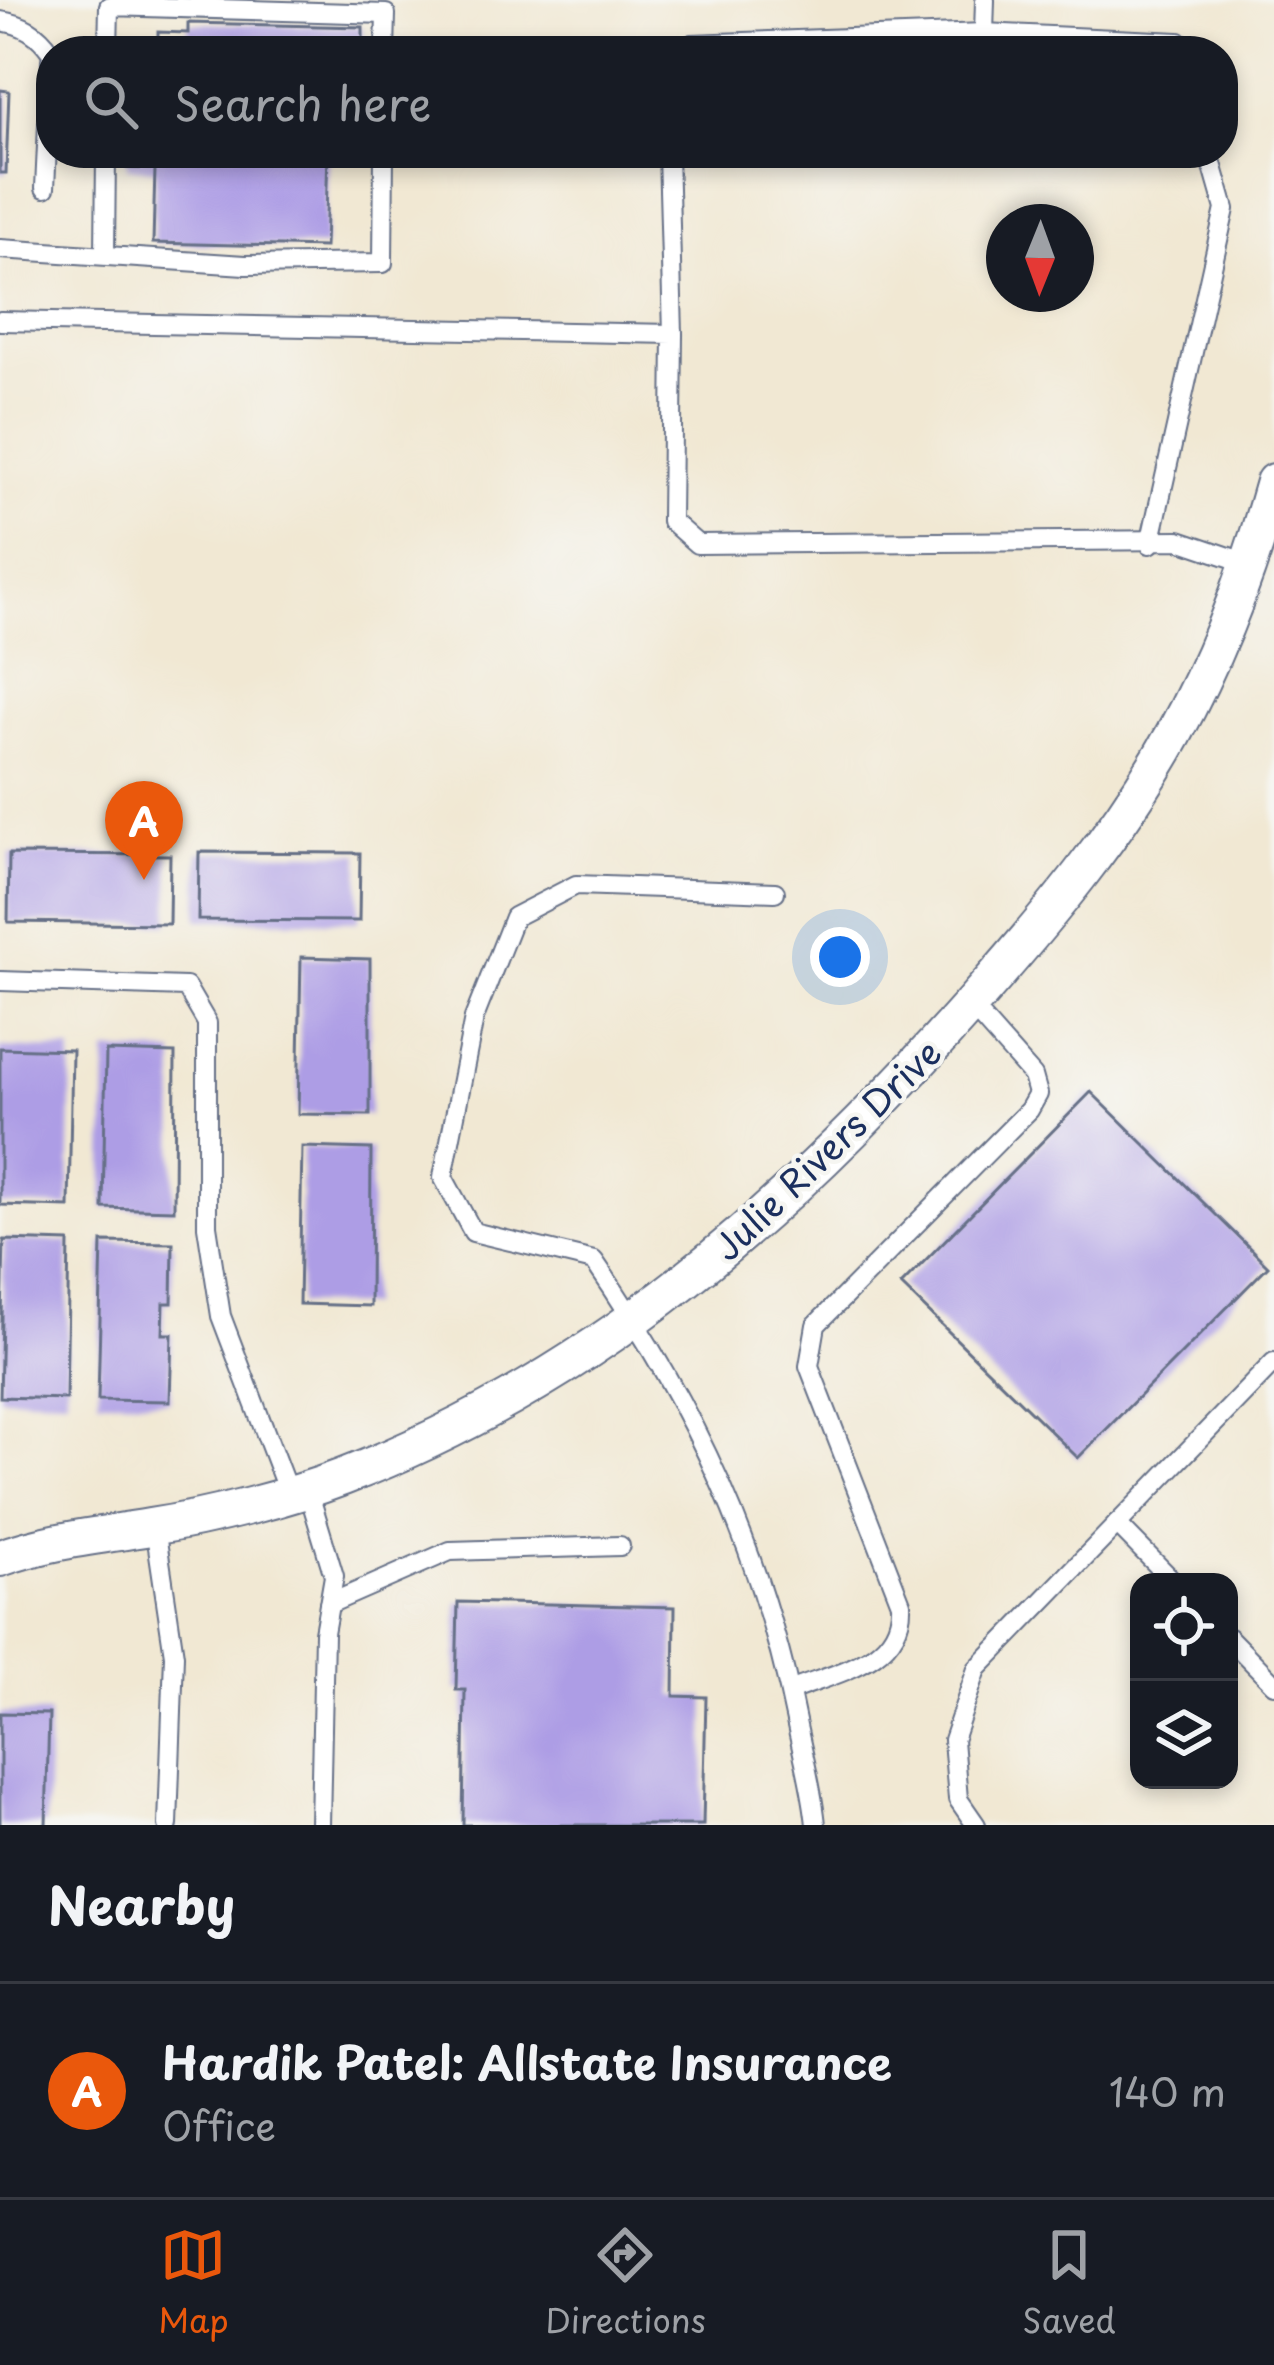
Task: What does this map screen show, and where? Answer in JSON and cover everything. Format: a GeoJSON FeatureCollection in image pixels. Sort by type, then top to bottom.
{"type":"FeatureCollection","features":[{"type":"Feature","properties":{"kind":"street","name":"Julie Rivers Drive"},"geometry":{"type":"LineString","coordinates":[[0,1558],[52,1540],[155,1527],[341,1478],[529,1392],[724,1253],[909,1073],[1073,889],[1174,733],[1251,565],[1274,482]]}},
{"type":"Feature","properties":{"kind":"street","name":"Julie Rivers Drive"},"geometry":{"type":"LineString","coordinates":[[0,1533],[52,1540]]}},
{"type":"Feature","properties":{"kind":"lane"},"geometry":{"type":"LineString","coordinates":[[984,33],[985,0]]}},
{"type":"Feature","properties":{"kind":"lane"},"geometry":{"type":"LineString","coordinates":[[108,36],[109,6],[386,14],[385,36]]}},
{"type":"Feature","properties":{"kind":"lane"},"geometry":{"type":"LineString","coordinates":[[0,21],[18,23],[39,36]]}},
{"type":"Feature","properties":{"kind":"lane"},"geometry":{"type":"LineString","coordinates":[[904,36],[1049,36]]}},
{"type":"Feature","properties":{"kind":"lane"},"geometry":{"type":"LineString","coordinates":[[45,188],[46,168]]}},
{"type":"Feature","properties":{"kind":"lane"},"geometry":{"type":"LineString","coordinates":[[104,255],[106,168]]}},
{"type":"Feature","properties":{"kind":"lane"},"geometry":{"type":"LineString","coordinates":[[0,249],[245,265],[383,263],[384,168]]}},
{"type":"Feature","properties":{"kind":"lane"},"geometry":{"type":"LineString","coordinates":[[668,168],[671,521],[697,544],[1150,544],[1179,540],[1251,565]]}},
{"type":"Feature","properties":{"kind":"lane"},"geometry":{"type":"LineString","coordinates":[[1150,544],[1225,209],[1213,168]]}},
{"type":"Feature","properties":{"kind":"lane"},"geometry":{"type":"LineString","coordinates":[[0,321],[673,334]]}},
{"type":"Feature","properties":{"kind":"lane"},"geometry":{"type":"LineString","coordinates":[[775,892],[576,885],[514,916],[474,1018],[442,1177],[472,1232],[595,1261],[634,1317],[726,1485],[790,1690],[816,1825]]}},
{"type":"Feature","properties":{"kind":"lane"},"geometry":{"type":"LineString","coordinates":[[0,981],[186,987],[207,1023],[207,1226],[221,1316],[334,1576],[320,1825]]}},
{"type":"Feature","properties":{"kind":"lane"},"geometry":{"type":"LineString","coordinates":[[790,1690],[870,1659],[891,1644],[902,1623],[901,1603],[809,1366],[810,1343],[816,1325],[1029,1111],[1038,1094],[1033,1076],[970,1005]]}},
{"type":"Feature","properties":{"kind":"lane"},"geometry":{"type":"LineString","coordinates":[[976,1825],[958,1799],[953,1740],[977,1669],[1274,1361]]}},
{"type":"Feature","properties":{"kind":"lane"},"geometry":{"type":"LineString","coordinates":[[1118,1524],[1165,1573]]}},
{"type":"Feature","properties":{"kind":"lane"},"geometry":{"type":"LineString","coordinates":[[155,1527],[174,1655],[168,1825]]}},
{"type":"Feature","properties":{"kind":"lane"},"geometry":{"type":"LineString","coordinates":[[329,1604],[450,1551],[620,1546]]}},
{"type":"Feature","properties":{"kind":"lane"},"geometry":{"type":"LineString","coordinates":[[1238,1647],[1274,1684]]}},
{"type":"Feature","properties":{"kind":"building"},"geometry":{"type":"Polygon","coordinates":[[[188,23],[363,27],[363,36],[158,36],[158,32],[188,33],[188,23]]]}},
{"type":"Feature","properties":{"kind":"building"},"geometry":{"type":"Polygon","coordinates":[[[0,90],[9,91],[6,173],[0,173],[0,90]]]}},
{"type":"Feature","properties":{"kind":"building"},"geometry":{"type":"Polygon","coordinates":[[[127,168],[328,168],[325,247],[153,243],[155,169],[127,168]]]}},
{"type":"Feature","properties":{"kind":"building"},"geometry":{"type":"Polygon","coordinates":[[[199,852],[360,853],[359,921],[198,920],[199,852]]]}},
{"type":"Feature","properties":{"kind":"building"},"geometry":{"type":"Polygon","coordinates":[[[9,854],[170,855],[169,924],[8,922],[9,854]]]}},
{"type":"Feature","properties":{"kind":"building"},"geometry":{"type":"Polygon","coordinates":[[[301,957],[370,959],[370,1115],[298,1114],[301,957]]]}},
{"type":"Feature","properties":{"kind":"building"},"geometry":{"type":"Polygon","coordinates":[[[0,1048],[72,1050],[69,1207],[0,1205],[0,1048]]]}},
{"type":"Feature","properties":{"kind":"building"},"geometry":{"type":"Polygon","coordinates":[[[106,1051],[175,1053],[174,1210],[103,1208],[106,1051]]]}},
{"type":"Feature","properties":{"kind":"building"},"geometry":{"type":"Polygon","coordinates":[[[1091,1092],[1268,1266],[1078,1458],[901,1285],[1091,1092]]]}},
{"type":"Feature","properties":{"kind":"building"},"geometry":{"type":"Polygon","coordinates":[[[302,1147],[371,1149],[370,1306],[299,1304],[302,1147]]]}},
{"type":"Feature","properties":{"kind":"building"},"geometry":{"type":"Polygon","coordinates":[[[4,1240],[69,1242],[66,1399],[0,1397],[4,1240]]]}},
{"type":"Feature","properties":{"kind":"building"},"geometry":{"type":"Polygon","coordinates":[[[102,1242],[173,1243],[172,1303],[164,1303],[163,1334],[172,1334],[170,1401],[98,1400],[102,1242]]]}},
{"type":"Feature","properties":{"kind":"building"},"geometry":{"type":"Polygon","coordinates":[[[458,1602],[675,1607],[674,1696],[706,1697],[703,1825],[463,1825],[465,1690],[456,1690],[458,1602]]]}},
{"type":"Feature","properties":{"kind":"building"},"geometry":{"type":"Polygon","coordinates":[[[0,1713],[49,1714],[46,1825],[0,1825],[0,1713]]]}},
{"type":"Feature","properties":{"kind":"place","name":"Hardik Patel: Allstate Insurance"},"geometry":{"type":"Point","coordinates":[144,880]}}]}
